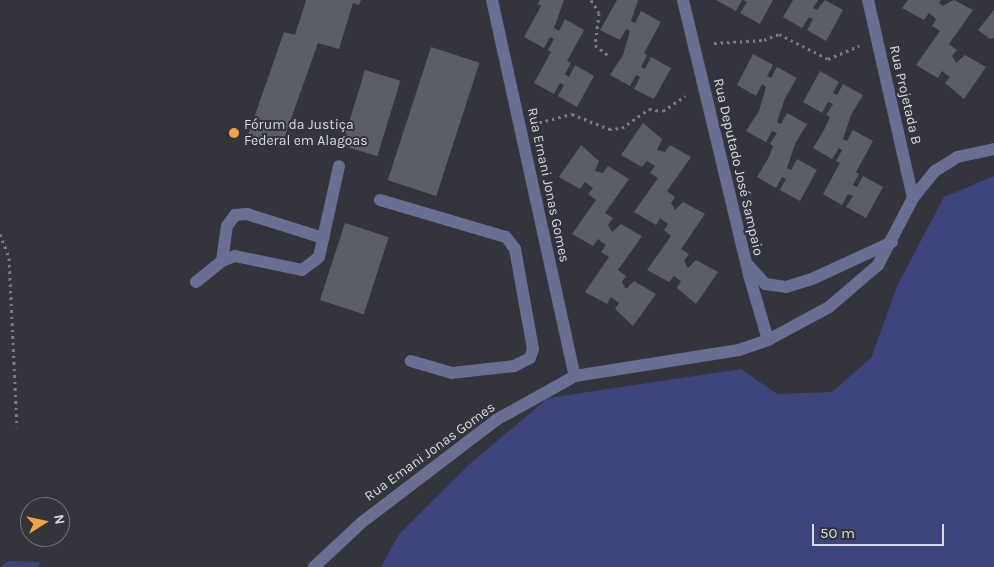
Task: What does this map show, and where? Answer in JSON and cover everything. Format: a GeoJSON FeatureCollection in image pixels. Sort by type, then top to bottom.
{"type":"FeatureCollection","features":[{"type":"Feature","properties":{"kind":"street","name":"Rua Ernani Jonas Gomes"},"geometry":{"type":"LineString","coordinates":[[492,0],[575,376]]}},
{"type":"Feature","properties":{"kind":"street","name":"Rua Deputado José Sampaio"},"geometry":{"type":"LineString","coordinates":[[683,0],[745,261],[768,340]]}},
{"type":"Feature","properties":{"kind":"street","name":"Rua Projetada B"},"geometry":{"type":"LineString","coordinates":[[868,0],[913,198]]}},
{"type":"Feature","properties":{"kind":"street"},"geometry":{"type":"LineString","coordinates":[[575,376],[682,361],[739,350],[768,340],[829,307],[878,265],[892,242],[913,198],[935,171],[957,157],[994,149]]}},
{"type":"Feature","properties":{"kind":"street"},"geometry":{"type":"LineString","coordinates":[[196,282],[222,261],[235,256],[302,270],[319,257],[339,166]]}},
{"type":"Feature","properties":{"kind":"street"},"geometry":{"type":"LineString","coordinates":[[380,200],[506,237],[514,249],[532,349],[530,358],[514,366],[452,373],[411,361]]}},
{"type":"Feature","properties":{"kind":"street"},"geometry":{"type":"LineString","coordinates":[[222,261],[227,226],[235,215],[247,214],[323,238]]}},
{"type":"Feature","properties":{"kind":"street"},"geometry":{"type":"LineString","coordinates":[[745,261],[765,284],[786,287],[812,280],[892,242]]}},
{"type":"Feature","properties":{"kind":"street","name":"Rua Emani Jonas Gomes"},"geometry":{"type":"LineString","coordinates":[[314,567],[361,523],[496,420],[575,376]]}},
{"type":"Feature","properties":{"kind":"path"},"geometry":{"type":"LineString","coordinates":[[590,0],[599,13],[595,45],[608,55]]}},
{"type":"Feature","properties":{"kind":"path"},"geometry":{"type":"LineString","coordinates":[[714,44],[764,40],[779,34],[828,59],[859,46]]}},
{"type":"Feature","properties":{"kind":"path"},"geometry":{"type":"LineString","coordinates":[[533,124],[572,114],[609,129],[622,128],[649,109],[662,111],[685,96]]}},
{"type":"Feature","properties":{"kind":"path"},"geometry":{"type":"LineString","coordinates":[[0,234],[9,258],[17,426]]}},
{"type":"Feature","properties":{"kind":"shaded area"},"geometry":{"type":"Polygon","coordinates":[[[994,176],[994,567],[381,567],[399,534],[471,463],[548,398],[741,369],[777,394],[832,392],[871,358],[898,284],[944,197],[994,176]]]}},
{"type":"Feature","properties":{"kind":"shaded area"},"geometry":{"type":"Polygon","coordinates":[[[8,561],[41,562],[38,567],[0,567],[8,561]]]}},
{"type":"Feature","properties":{"kind":"building"},"geometry":{"type":"Polygon","coordinates":[[[306,0],[361,0],[359,5],[353,3],[339,49],[318,43],[281,147],[248,135],[284,32],[295,35],[306,0]]]}},
{"type":"Feature","properties":{"kind":"building"},"geometry":{"type":"Polygon","coordinates":[[[540,0],[564,0],[554,28],[559,31],[565,19],[584,30],[567,61],[571,63],[565,74],[569,77],[575,65],[594,76],[577,107],[558,96],[564,85],[560,83],[554,94],[534,83],[551,52],[548,50],[554,39],[550,37],[544,48],[524,37],[541,6],[538,4],[540,0]]]}},
{"type":"Feature","properties":{"kind":"building"},"geometry":{"type":"Polygon","coordinates":[[[617,0],[638,0],[631,21],[635,23],[641,11],[661,22],[644,53],[647,55],[641,67],[645,69],[651,57],[671,68],[654,99],[634,89],[640,77],[636,75],[630,86],[610,75],[623,55],[630,31],[626,29],[620,40],[600,30],[617,0]]]}},
{"type":"Feature","properties":{"kind":"building"},"geometry":{"type":"Polygon","coordinates":[[[716,0],[742,0],[736,11],[716,0]]]}},
{"type":"Feature","properties":{"kind":"building"},"geometry":{"type":"Polygon","coordinates":[[[743,0],[773,0],[760,24],[740,13],[747,2],[743,0]]]}},
{"type":"Feature","properties":{"kind":"building"},"geometry":{"type":"Polygon","coordinates":[[[793,0],[818,0],[813,8],[817,10],[825,0],[843,10],[826,41],[807,30],[813,19],[809,17],[802,28],[783,17],[793,0]]]}},
{"type":"Feature","properties":{"kind":"building"},"geometry":{"type":"Polygon","coordinates":[[[908,0],[941,0],[939,3],[943,6],[954,0],[973,10],[949,44],[957,50],[952,56],[956,63],[965,55],[986,67],[964,99],[945,83],[950,77],[942,71],[938,78],[916,65],[940,31],[932,26],[936,19],[929,13],[924,20],[902,8],[908,0]]]}},
{"type":"Feature","properties":{"kind":"building"},"geometry":{"type":"Polygon","coordinates":[[[994,10],[994,38],[990,39],[978,30],[994,10]]]}},
{"type":"Feature","properties":{"kind":"building"},"geometry":{"type":"Polygon","coordinates":[[[431,47],[480,63],[436,196],[388,180],[431,47]]]}},
{"type":"Feature","properties":{"kind":"building"},"geometry":{"type":"Polygon","coordinates":[[[753,54],[773,65],[767,76],[771,78],[777,67],[797,78],[785,98],[777,122],[781,124],[787,113],[807,124],[795,144],[787,168],[791,170],[797,159],[817,170],[800,201],[780,190],[786,179],[782,177],[776,188],[757,177],[769,157],[773,146],[770,144],[777,133],[772,131],[766,142],[746,131],[759,111],[766,87],[762,84],[756,96],[737,85],[753,54]]]}},
{"type":"Feature","properties":{"kind":"building"},"geometry":{"type":"Polygon","coordinates":[[[365,70],[400,81],[377,156],[342,146],[365,70]]]}},
{"type":"Feature","properties":{"kind":"building"},"geometry":{"type":"Polygon","coordinates":[[[820,71],[839,82],[833,93],[837,95],[843,84],[863,95],[851,115],[843,139],[847,141],[853,130],[873,141],[856,172],[859,174],[853,185],[857,187],[863,176],[883,187],[866,218],[846,207],[853,196],[848,194],[842,205],[823,194],[840,163],[836,161],[842,150],[839,148],[832,159],[813,148],[830,117],[826,115],[833,104],[828,102],[822,113],[803,102],[820,71]]]}},
{"type":"Feature","properties":{"kind":"building"},"geometry":{"type":"Polygon","coordinates":[[[643,123],[662,139],[657,150],[665,152],[670,145],[691,157],[667,191],[675,197],[671,203],[675,210],[683,202],[705,214],[681,249],[689,254],[684,261],[688,268],[696,260],[718,272],[696,304],[677,288],[681,281],[674,276],[669,282],[647,270],[671,236],[664,230],[668,224],[660,218],[656,225],[634,212],[658,178],[650,173],[655,166],[647,161],[642,167],[621,155],[643,123]]]}},
{"type":"Feature","properties":{"kind":"building"},"geometry":{"type":"Polygon","coordinates":[[[581,145],[599,161],[595,171],[603,173],[608,166],[629,179],[605,213],[613,218],[608,225],[612,232],[621,224],[642,236],[618,270],[626,276],[622,282],[626,289],[634,281],[656,294],[633,326],[615,309],[619,303],[611,297],[607,304],[585,292],[609,257],[601,252],[606,245],[598,239],[593,246],[572,234],[596,200],[588,194],[593,188],[585,182],[580,189],[559,177],[581,145]]]}},
{"type":"Feature","properties":{"kind":"building"},"geometry":{"type":"Polygon","coordinates":[[[345,223],[389,237],[364,314],[320,300],[345,223]]]}},
{"type":"Feature","properties":{"kind":"place","name":"Fórum da Justiça Federal em Alagoas"},"geometry":{"type":"Point","coordinates":[234,133]}}]}
